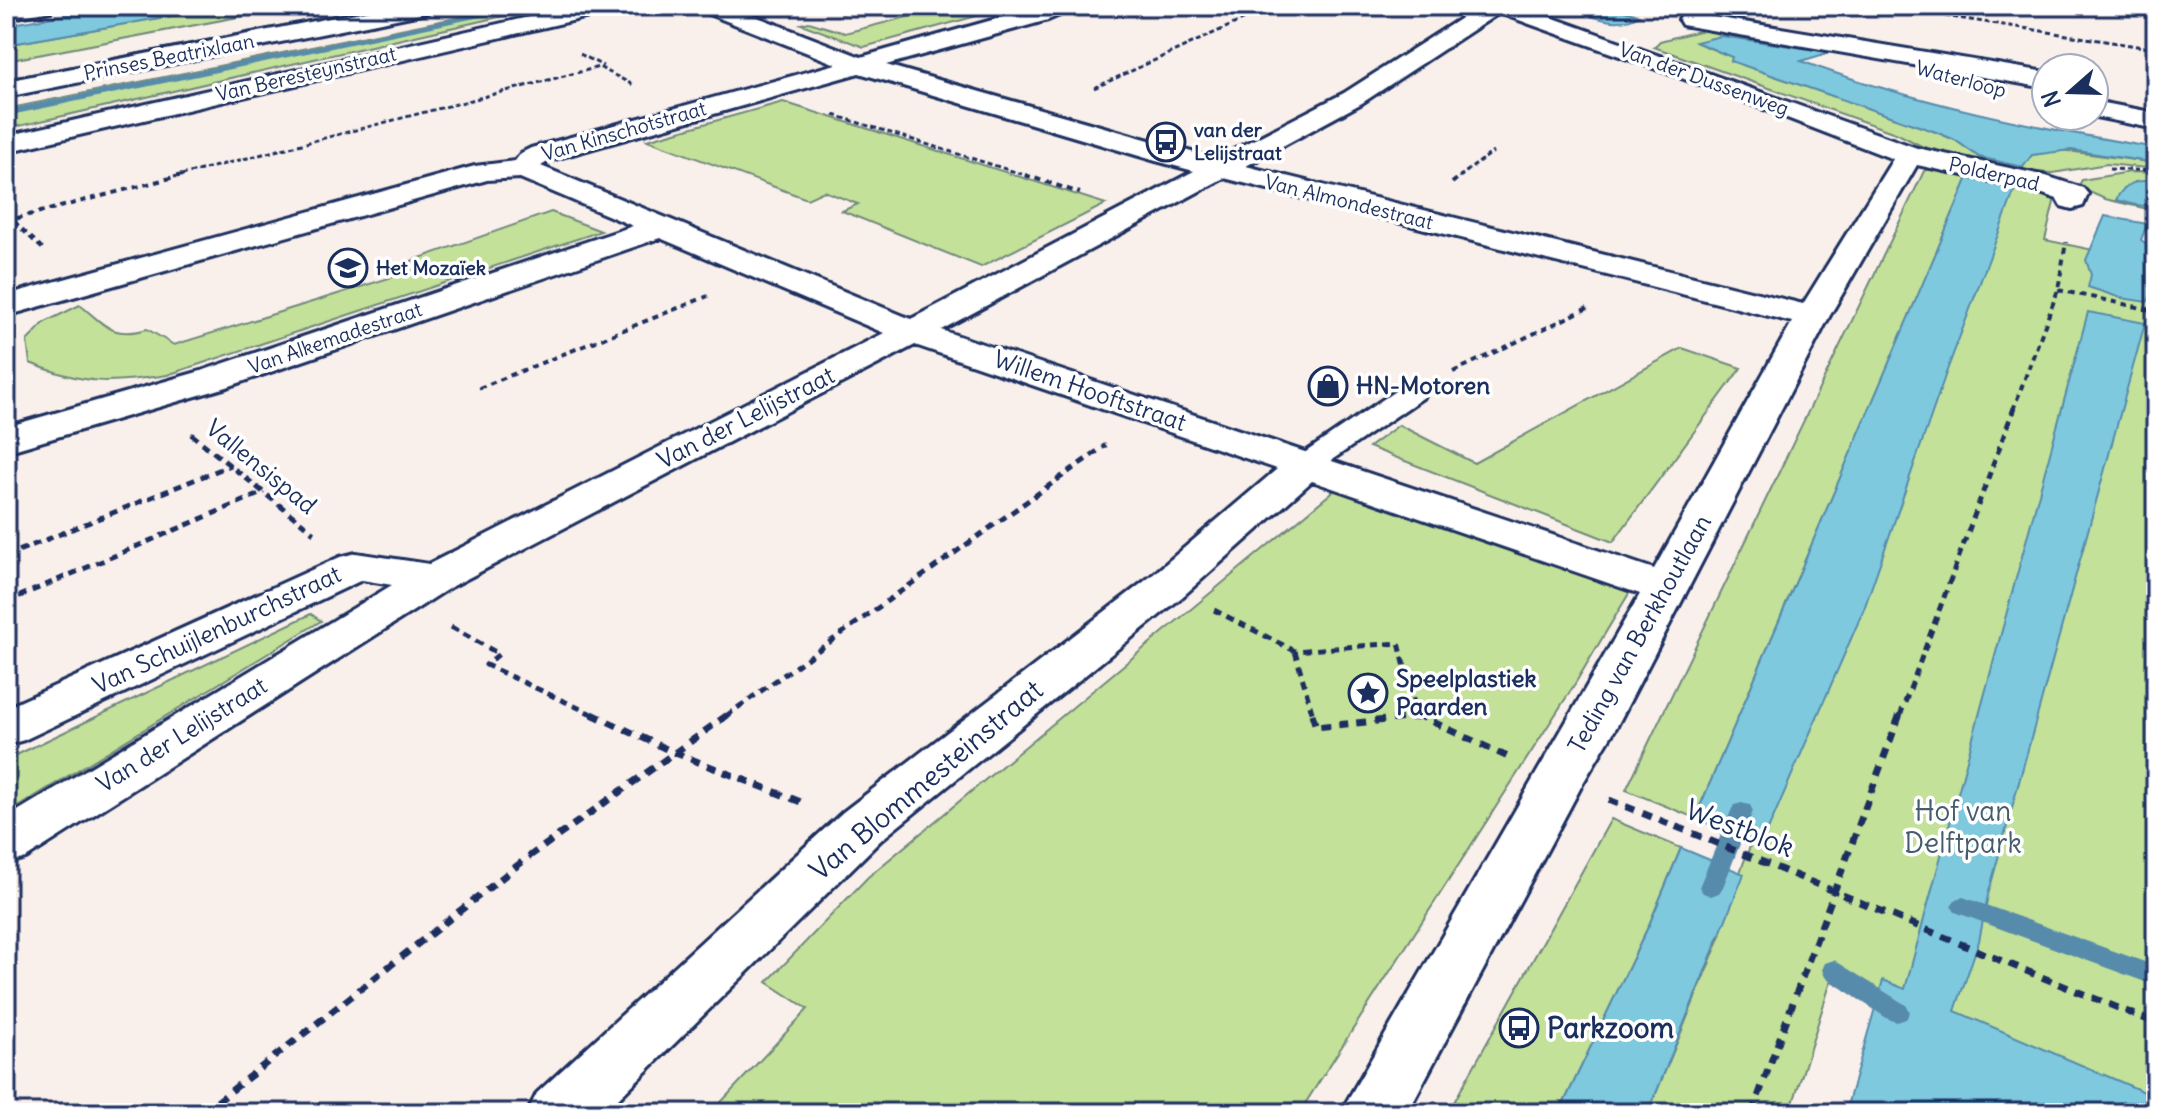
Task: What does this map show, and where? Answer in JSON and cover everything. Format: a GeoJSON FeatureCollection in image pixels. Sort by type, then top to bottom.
{"type":"FeatureCollection","features":[{"type":"Feature","properties":{"kind":"street"},"geometry":{"type":"LineString","coordinates":[[6,12],[43,6]]}},
{"type":"Feature","properties":{"kind":"street","name":"Prinses Beatrixlaan"},"geometry":{"type":"LineString","coordinates":[[6,72],[349,6]]}},
{"type":"Feature","properties":{"kind":"street","name":"Prinses Beatrixlaan"},"geometry":{"type":"LineString","coordinates":[[6,89],[426,6]]}},
{"type":"Feature","properties":{"kind":"street","name":"Van Beresteynstraat"},"geometry":{"type":"LineString","coordinates":[[6,144],[606,6]]}},
{"type":"Feature","properties":{"kind":"street","name":"Van Almondestraat"},"geometry":{"type":"LineString","coordinates":[[709,6],[862,66],[1215,169],[1812,317]]}},
{"type":"Feature","properties":{"kind":"street","name":"Van Kinschotstraat"},"geometry":{"type":"LineString","coordinates":[[6,306],[485,172],[524,169],[531,159],[541,154],[862,66],[1040,15],[1061,6]]}},
{"type":"Feature","properties":{"kind":"street","name":"Van der Dussenweg"},"geometry":{"type":"LineString","coordinates":[[1497,6],[1909,155]]}},
{"type":"Feature","properties":{"kind":"street","name":"Van der Lelijstraat"},"geometry":{"type":"LineString","coordinates":[[6,844],[418,588],[912,332],[1361,93],[1497,6]]}},
{"type":"Feature","properties":{"kind":"street"},"geometry":{"type":"LineString","coordinates":[[1613,46],[1733,6]]}},
{"type":"Feature","properties":{"kind":"street","name":"Waterloop"},"geometry":{"type":"LineString","coordinates":[[1671,26],[1877,51],[2030,77]]}},
{"type":"Feature","properties":{"kind":"street","name":"Waterloop"},"geometry":{"type":"LineString","coordinates":[[1877,51],[1914,67],[2030,95]]}},
{"type":"Feature","properties":{"kind":"street"},"geometry":{"type":"LineString","coordinates":[[2110,91],[2156,99]]}},
{"type":"Feature","properties":{"kind":"street"},"geometry":{"type":"LineString","coordinates":[[2110,112],[2156,121]]}},
{"type":"Feature","properties":{"kind":"street","name":"Polderpad"},"geometry":{"type":"LineString","coordinates":[[1909,155],[2036,182],[2073,194],[2072,200]]}},
{"type":"Feature","properties":{"kind":"street","name":"Teding van Berkhoutlaan"},"geometry":{"type":"LineString","coordinates":[[1373,1113],[1558,780],[1592,726],[1812,317],[1909,155]]}},
{"type":"Feature","properties":{"kind":"street","name":"Willem Hooftstraat"},"geometry":{"type":"LineString","coordinates":[[524,169],[912,332],[1666,588]]}},
{"type":"Feature","properties":{"kind":"street","name":"Van Alkemadestraat"},"geometry":{"type":"LineString","coordinates":[[6,440],[144,397],[214,379],[661,227]]}},
{"type":"Feature","properties":{"kind":"street","name":"Van Blommesteinstraat"},"geometry":{"type":"LineString","coordinates":[[560,1113],[862,826],[1166,587],[1307,464]]}},
{"type":"Feature","properties":{"kind":"street","name":"Van Schuijlenburchstraat"},"geometry":{"type":"LineString","coordinates":[[6,728],[356,566],[418,588]]}},
{"type":"Feature","properties":{"kind":"lane"},"geometry":{"type":"LineString","coordinates":[[1307,464],[1414,391]]}},
{"type":"Feature","properties":{"kind":"path"},"geometry":{"type":"LineString","coordinates":[[1882,6],[2156,49]]}},
{"type":"Feature","properties":{"kind":"path"},"geometry":{"type":"LineString","coordinates":[[2090,6],[2156,16]]}},
{"type":"Feature","properties":{"kind":"path"},"geometry":{"type":"LineString","coordinates":[[1031,115],[1163,59],[1271,7]]}},
{"type":"Feature","properties":{"kind":"path"},"geometry":{"type":"LineString","coordinates":[[6,221],[599,67],[688,113]]}},
{"type":"Feature","properties":{"kind":"path"},"geometry":{"type":"LineString","coordinates":[[762,92],[1138,211]]}},
{"type":"Feature","properties":{"kind":"path"},"geometry":{"type":"LineString","coordinates":[[1414,391],[1650,277]]}},
{"type":"Feature","properties":{"kind":"path"},"geometry":{"type":"LineString","coordinates":[[1752,1113],[2058,290],[2156,311]]}},
{"type":"Feature","properties":{"kind":"path"},"geometry":{"type":"LineString","coordinates":[[479,388],[721,292]]}},
{"type":"Feature","properties":{"kind":"path","name":"Vallensispad"},"geometry":{"type":"LineString","coordinates":[[144,397],[356,566]]}},
{"type":"Feature","properties":{"kind":"path"},"geometry":{"type":"LineString","coordinates":[[203,1113],[527,858],[1153,412]]}},
{"type":"Feature","properties":{"kind":"path"},"geometry":{"type":"LineString","coordinates":[[6,556],[231,465]]}},
{"type":"Feature","properties":{"kind":"path"},"geometry":{"type":"LineString","coordinates":[[6,602],[264,492]]}},
{"type":"Feature","properties":{"kind":"path"},"geometry":{"type":"LineString","coordinates":[[1166,587],[1295,651],[1399,643],[1417,717]]}},
{"type":"Feature","properties":{"kind":"path"},"geometry":{"type":"LineString","coordinates":[[418,588],[499,654],[486,665],[673,752],[862,826]]}},
{"type":"Feature","properties":{"kind":"path"},"geometry":{"type":"LineString","coordinates":[[1295,651],[1316,727],[1417,717],[1558,780]]}},
{"type":"Feature","properties":{"kind":"path","name":"Westblok"},"geometry":{"type":"LineString","coordinates":[[1665,824],[1798,874],[1988,957],[2156,1023]]}},
{"type":"Feature","properties":{"kind":"green space"},"geometry":{"type":"Polygon","coordinates":[[[227,6],[296,6],[6,61],[6,45],[227,6]]]}},
{"type":"Feature","properties":{"kind":"green space"},"geometry":{"type":"Polygon","coordinates":[[[381,6],[403,6],[6,85],[6,79],[381,6]]]}},
{"type":"Feature","properties":{"kind":"green space"},"geometry":{"type":"Polygon","coordinates":[[[514,6],[547,6],[6,129],[6,109],[514,6]]]}},
{"type":"Feature","properties":{"kind":"green space"},"geometry":{"type":"Polygon","coordinates":[[[950,6],[1013,6],[864,47],[801,24],[809,22],[845,33],[950,6]]]}},
{"type":"Feature","properties":{"kind":"green space"},"geometry":{"type":"Polygon","coordinates":[[[1710,28],[1753,34],[1748,38],[1721,36],[1697,43],[1732,57],[1732,61],[1936,132],[1955,140],[1979,157],[2023,167],[2032,155],[2060,150],[2156,163],[2156,169],[2107,164],[2053,173],[2031,172],[1931,151],[1898,134],[1654,47],[1660,41],[1710,28]]]}},
{"type":"Feature","properties":{"kind":"green space"},"geometry":{"type":"Polygon","coordinates":[[[783,102],[1106,204],[981,267],[842,211],[858,204],[824,191],[807,199],[647,140],[783,102]]]}},
{"type":"Feature","properties":{"kind":"green space","name":"Hof van Delftpark"},"geometry":{"type":"Polygon","coordinates":[[[1934,168],[2022,181],[2055,198],[2045,240],[2156,263],[2156,1113],[2143,1113],[1831,981],[1790,1113],[1648,1113],[1721,935],[1717,932],[1988,228],[1969,176],[1695,818],[1626,790],[1924,171],[1934,168]]]}},
{"type":"Feature","properties":{"kind":"green space"},"geometry":{"type":"Polygon","coordinates":[[[2130,172],[2156,173],[2156,181],[2135,182],[2117,199],[2146,206],[2156,200],[2156,211],[2105,199],[2078,187],[2082,180],[2130,172]]]}},
{"type":"Feature","properties":{"kind":"green space"},"geometry":{"type":"Polygon","coordinates":[[[551,212],[601,231],[167,375],[98,381],[30,363],[27,341],[45,322],[80,305],[110,329],[135,332],[147,329],[174,345],[415,270],[411,261],[551,212]]]}},
{"type":"Feature","properties":{"kind":"green space"},"geometry":{"type":"Polygon","coordinates":[[[1682,348],[1741,368],[1613,542],[1369,447],[1399,425],[1474,463],[1682,348]]]}},
{"type":"Feature","properties":{"kind":"green space"},"geometry":{"type":"Polygon","coordinates":[[[1342,484],[1634,585],[1573,687],[1299,1113],[711,1113],[808,1009],[767,982],[868,877],[1342,484]]]}},
{"type":"Feature","properties":{"kind":"green space"},"geometry":{"type":"Polygon","coordinates":[[[311,614],[321,621],[6,814],[6,760],[311,614]]]}},
{"type":"Feature","properties":{"kind":"green space"},"geometry":{"type":"Polygon","coordinates":[[[1611,819],[1681,848],[1649,925],[1559,1113],[1448,1113],[1611,819]]]}},
{"type":"Feature","properties":{"kind":"water"},"geometry":{"type":"Polygon","coordinates":[[[116,6],[227,6],[6,45],[6,25],[116,6]]]}},
{"type":"Feature","properties":{"kind":"water"},"geometry":{"type":"Polygon","coordinates":[[[1562,6],[1606,6],[1639,15],[1611,21],[1562,6]]]}},
{"type":"Feature","properties":{"kind":"water"},"geometry":{"type":"Polygon","coordinates":[[[1721,36],[1831,52],[1801,61],[1887,90],[2030,124],[2030,132],[2066,132],[2156,148],[2156,163],[2071,150],[2032,155],[2023,167],[1979,157],[1955,140],[1936,132],[1731,61],[1732,57],[1696,42],[1721,36]]]}},
{"type":"Feature","properties":{"kind":"water"},"geometry":{"type":"Polygon","coordinates":[[[1969,175],[2017,184],[1946,373],[1864,609],[1761,846],[1695,818],[1969,175]]]}},
{"type":"Feature","properties":{"kind":"water"},"geometry":{"type":"Polygon","coordinates":[[[2156,181],[2156,200],[2152,203],[2137,205],[2116,200],[2123,189],[2132,183],[2156,181]]]}},
{"type":"Feature","properties":{"kind":"water"},"geometry":{"type":"Polygon","coordinates":[[[2105,216],[2147,224],[2141,240],[2156,251],[2156,288],[2147,302],[2121,298],[2088,287],[2091,275],[2086,260],[2105,216]]]}},
{"type":"Feature","properties":{"kind":"water"},"geometry":{"type":"Polygon","coordinates":[[[2088,312],[2145,323],[1988,895],[1979,941],[1955,1011],[2156,1097],[2156,1113],[1845,1113],[1883,980],[1905,989],[2088,312]]]}},
{"type":"Feature","properties":{"kind":"water"},"geometry":{"type":"Polygon","coordinates":[[[1681,848],[1744,874],[1648,1113],[1559,1113],[1649,925],[1681,848]]]}},
{"type":"Feature","properties":{"kind":"waterway"},"geometry":{"type":"LineString","coordinates":[[6,113],[528,6]]}},
{"type":"Feature","properties":{"kind":"waterway"},"geometry":{"type":"LineString","coordinates":[[1711,887],[1742,811]]}},
{"type":"Feature","properties":{"kind":"waterway"},"geometry":{"type":"LineString","coordinates":[[1963,906],[2156,976]]}},
{"type":"Feature","properties":{"kind":"waterway"},"geometry":{"type":"LineString","coordinates":[[1834,970],[1897,1012]]}},
{"type":"Feature","properties":{"kind":"place","name":"van der Lelijstraat"},"geometry":{"type":"Point","coordinates":[1166,142]}},
{"type":"Feature","properties":{"kind":"place","name":"Het Mozaïek"},"geometry":{"type":"Point","coordinates":[348,268]}},
{"type":"Feature","properties":{"kind":"place","name":"HN-Motoren"},"geometry":{"type":"Point","coordinates":[1328,386]}},
{"type":"Feature","properties":{"kind":"place","name":"Speelplastiek Paarden"},"geometry":{"type":"Point","coordinates":[1368,693]}},
{"type":"Feature","properties":{"kind":"place","name":"Parkzoom"},"geometry":{"type":"Point","coordinates":[1519,1028]}}]}
